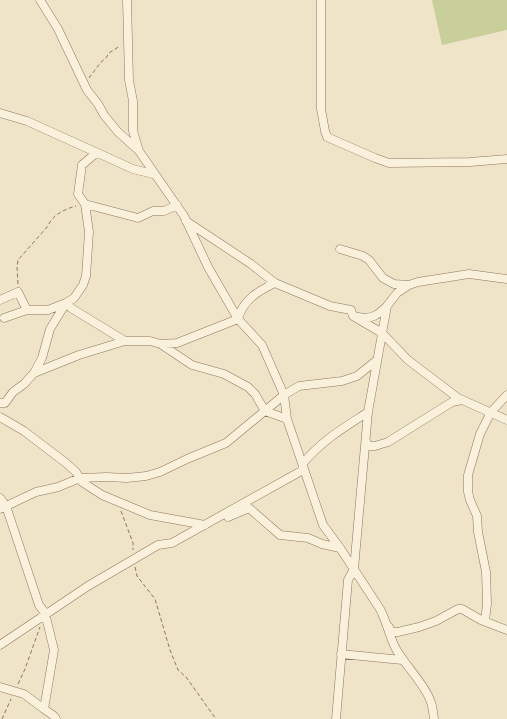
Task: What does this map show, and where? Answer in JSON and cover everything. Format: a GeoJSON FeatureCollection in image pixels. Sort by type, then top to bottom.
{"type":"FeatureCollection","features":[{"type":"Feature","properties":{"kind":"street"},"geometry":{"type":"LineString","coordinates":[[40,0],[58,29],[87,90],[118,132],[139,151]]}},
{"type":"Feature","properties":{"kind":"street"},"geometry":{"type":"LineString","coordinates":[[127,0],[129,80],[133,131],[139,151],[153,174],[177,205],[208,268],[238,318],[262,345],[284,395],[287,419],[323,525],[380,609],[391,632],[419,627],[436,621],[458,609],[462,609],[507,630]]}},
{"type":"Feature","properties":{"kind":"street"},"geometry":{"type":"LineString","coordinates":[[320,0],[321,109],[324,132],[327,137],[389,163],[470,162],[507,159]]}},
{"type":"Feature","properties":{"kind":"street"},"geometry":{"type":"LineString","coordinates":[[0,113],[27,121],[133,169],[153,174]]}},
{"type":"Feature","properties":{"kind":"street"},"geometry":{"type":"LineString","coordinates":[[4,318],[26,310],[48,310],[66,303],[74,298],[83,285],[86,276],[89,232],[84,204],[78,194],[82,164],[96,153]]}},
{"type":"Feature","properties":{"kind":"street"},"geometry":{"type":"LineString","coordinates":[[84,204],[138,218],[153,211],[164,210],[177,205]]}},
{"type":"Feature","properties":{"kind":"street"},"geometry":{"type":"LineString","coordinates":[[185,220],[251,264],[275,283],[330,306],[351,310],[353,316],[382,333],[408,360],[462,400],[507,420]]}},
{"type":"Feature","properties":{"kind":"street"},"geometry":{"type":"LineString","coordinates":[[340,249],[363,256],[369,260],[383,278],[394,284],[409,285]]}},
{"type":"Feature","properties":{"kind":"street"},"geometry":{"type":"LineString","coordinates":[[353,316],[366,319],[373,317],[387,306],[397,293],[409,285],[418,282],[469,274],[507,278]]}},
{"type":"Feature","properties":{"kind":"street"},"geometry":{"type":"LineString","coordinates":[[238,318],[240,308],[247,301],[259,291],[275,283]]}},
{"type":"Feature","properties":{"kind":"street"},"geometry":{"type":"LineString","coordinates":[[0,300],[18,292],[26,310]]}},
{"type":"Feature","properties":{"kind":"street"},"geometry":{"type":"LineString","coordinates":[[66,303],[71,308],[126,341]]}},
{"type":"Feature","properties":{"kind":"street"},"geometry":{"type":"LineString","coordinates":[[66,303],[50,329],[42,358],[34,373],[2,403],[6,414],[2,418],[24,431],[66,463],[87,486],[102,495],[150,515],[205,526],[249,508],[280,535],[308,538],[322,544],[340,548]]}},
{"type":"Feature","properties":{"kind":"street"},"geometry":{"type":"LineString","coordinates":[[336,719],[348,580],[354,569],[368,412],[387,306]]}},
{"type":"Feature","properties":{"kind":"street"},"geometry":{"type":"LineString","coordinates":[[34,373],[79,355],[126,341],[150,341],[161,344],[177,343],[238,318]]}},
{"type":"Feature","properties":{"kind":"street"},"geometry":{"type":"LineString","coordinates":[[161,344],[192,365],[224,374],[248,386],[265,411],[287,419]]}},
{"type":"Feature","properties":{"kind":"street"},"geometry":{"type":"LineString","coordinates":[[42,358],[55,365]]}},
{"type":"Feature","properties":{"kind":"street"},"geometry":{"type":"LineString","coordinates":[[3,508],[36,492],[80,478],[107,476],[127,478],[160,472],[226,443],[284,395],[299,386],[357,376],[376,360]]}},
{"type":"Feature","properties":{"kind":"street"},"geometry":{"type":"LineString","coordinates":[[485,621],[487,604],[486,572],[478,532],[477,516],[468,492],[468,475],[480,434],[491,412],[507,395]]}},
{"type":"Feature","properties":{"kind":"street"},"geometry":{"type":"LineString","coordinates":[[366,441],[368,446],[388,442],[452,402],[462,400]]}},
{"type":"Feature","properties":{"kind":"street"},"geometry":{"type":"LineString","coordinates":[[303,470],[303,464],[317,447],[368,412]]}},
{"type":"Feature","properties":{"kind":"street"},"geometry":{"type":"LineString","coordinates":[[0,644],[88,586],[158,545],[172,543],[205,526],[303,470]]}},
{"type":"Feature","properties":{"kind":"street"},"geometry":{"type":"LineString","coordinates":[[0,499],[39,606],[45,613],[54,650],[44,709]]}},
{"type":"Feature","properties":{"kind":"street"},"geometry":{"type":"LineString","coordinates":[[388,625],[394,646],[402,660],[428,694],[434,719]]}},
{"type":"Feature","properties":{"kind":"street"},"geometry":{"type":"LineString","coordinates":[[341,654],[402,660]]}},
{"type":"Feature","properties":{"kind":"street"},"geometry":{"type":"LineString","coordinates":[[0,687],[24,694],[56,719]]}},
{"type":"Feature","properties":{"kind":"path"},"geometry":{"type":"LineString","coordinates":[[87,90],[90,75],[106,58],[108,53],[128,39]]}},
{"type":"Feature","properties":{"kind":"path"},"geometry":{"type":"LineString","coordinates":[[18,292],[18,260],[55,216],[67,208],[84,204]]}},
{"type":"Feature","properties":{"kind":"path"},"geometry":{"type":"LineString","coordinates":[[113,498],[123,514],[133,543],[137,576],[155,599],[178,670],[216,719]]}},
{"type":"Feature","properties":{"kind":"path"},"geometry":{"type":"LineString","coordinates":[[2,719],[25,669],[45,613]]}},
{"type":"Feature","properties":{"kind":"green space"},"geometry":{"type":"Polygon","coordinates":[[[432,0],[507,0],[507,30],[442,45],[432,0]]]}}]}
